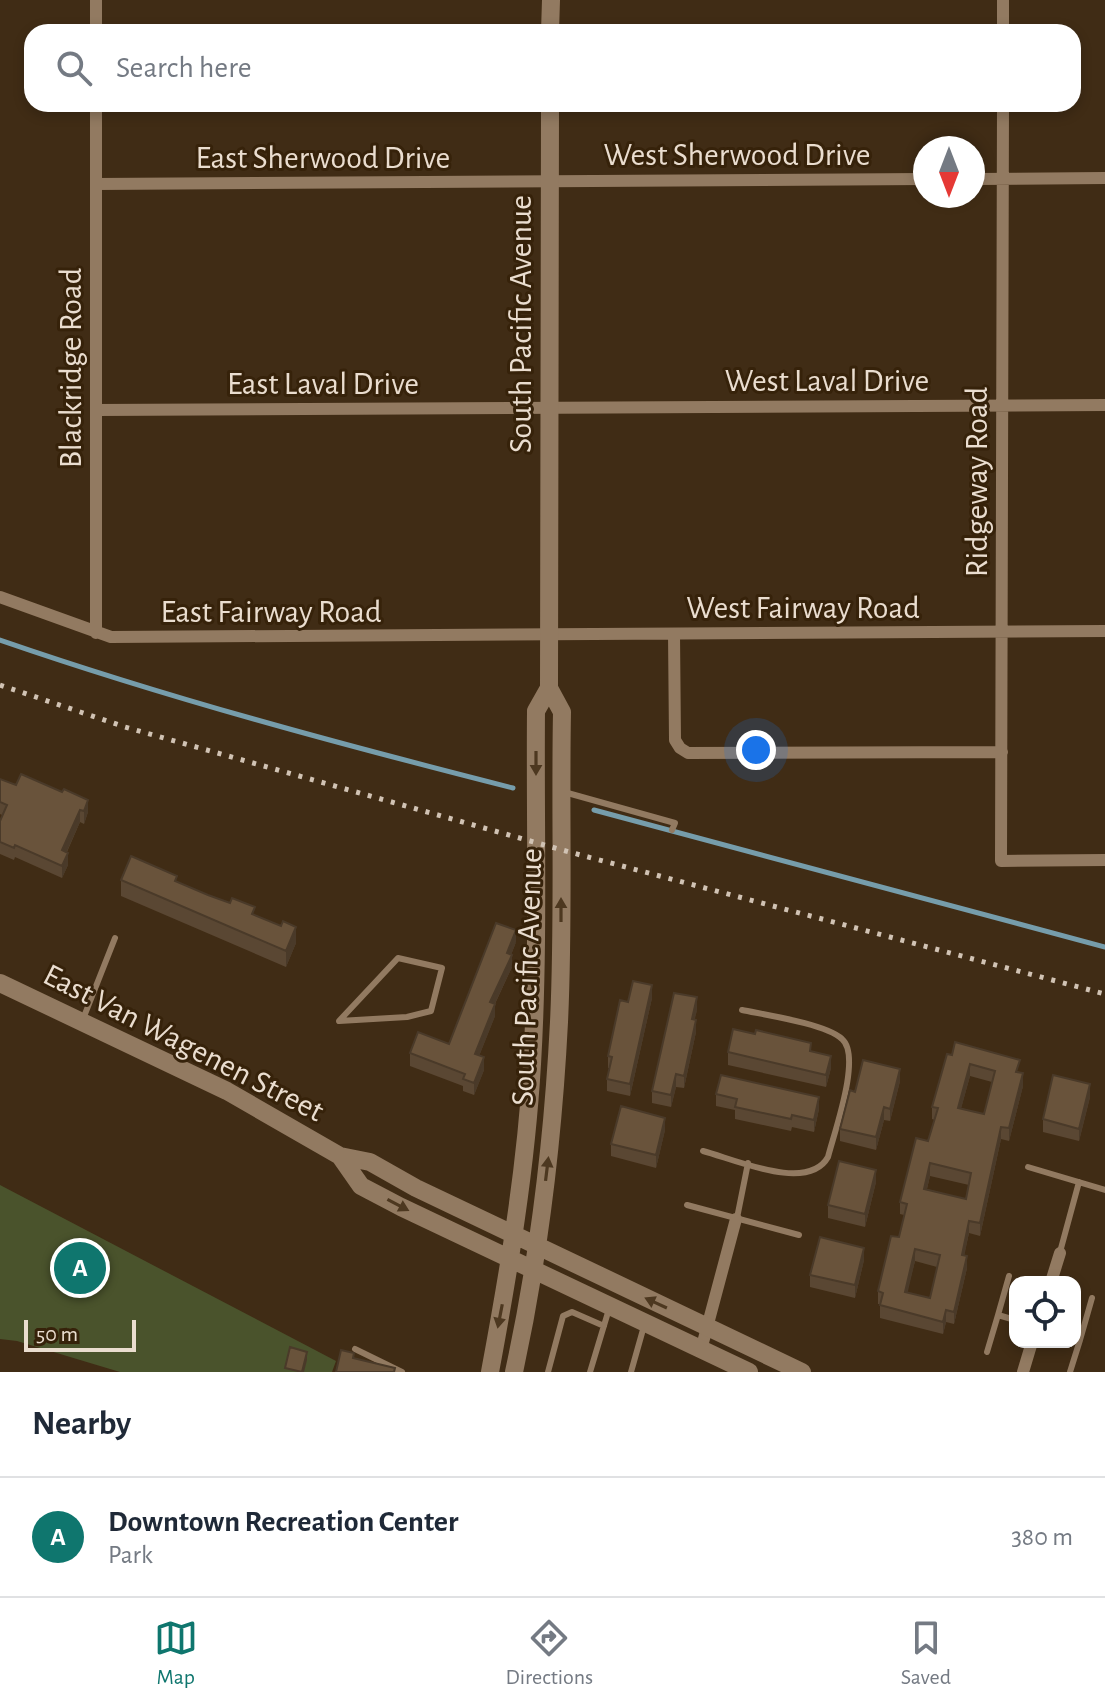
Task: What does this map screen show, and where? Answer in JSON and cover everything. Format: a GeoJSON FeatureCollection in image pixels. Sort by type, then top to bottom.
{"type":"FeatureCollection","features":[{"type":"Feature","properties":{"kind":"street"},"geometry":{"type":"LineString","coordinates":[[96,0],[96,24]]}},
{"type":"Feature","properties":{"kind":"street"},"geometry":{"type":"LineString","coordinates":[[550,24],[551,0]]}},
{"type":"Feature","properties":{"kind":"street"},"geometry":{"type":"LineString","coordinates":[[1003,0],[1003,24]]}},
{"type":"Feature","properties":{"kind":"street","name":"Blackridge Road"},"geometry":{"type":"LineString","coordinates":[[96,112],[96,633]]}},
{"type":"Feature","properties":{"kind":"street","name":"South Pacific Avenue"},"geometry":{"type":"LineString","coordinates":[[523,1265],[553,1116],[559,1021],[562,712],[549,688],[550,112]]}},
{"type":"Feature","properties":{"kind":"street","name":"Ridgeway Road"},"geometry":{"type":"LineString","coordinates":[[1003,112],[1001,861],[1105,860]]}},
{"type":"Feature","properties":{"kind":"street"},"geometry":{"type":"LineString","coordinates":[[985,179],[1105,178]]}},
{"type":"Feature","properties":{"kind":"street","name":"West Sherwood Drive"},"geometry":{"type":"LineString","coordinates":[[550,182],[913,179]]}},
{"type":"Feature","properties":{"kind":"street","name":"East Sherwood Drive"},"geometry":{"type":"LineString","coordinates":[[96,184],[550,182]]}},
{"type":"Feature","properties":{"kind":"street","name":"West Laval Drive"},"geometry":{"type":"LineString","coordinates":[[550,408],[1105,405]]}},
{"type":"Feature","properties":{"kind":"street","name":"East Laval Drive"},"geometry":{"type":"LineString","coordinates":[[96,410],[550,408]]}},
{"type":"Feature","properties":{"kind":"street","name":"East Fairway Road"},"geometry":{"type":"LineString","coordinates":[[0,597],[111,637],[549,635]]}},
{"type":"Feature","properties":{"kind":"street","name":"West Fairway Road"},"geometry":{"type":"LineString","coordinates":[[549,635],[1105,631]]}},
{"type":"Feature","properties":{"kind":"street"},"geometry":{"type":"LineString","coordinates":[[674,634],[674,733],[680,748],[694,753],[1002,752]]}},
{"type":"Feature","properties":{"kind":"street","name":"South Pacific Avenue"},"geometry":{"type":"LineString","coordinates":[[523,1265],[527,1241],[526,1137],[534,1019],[536,711],[549,688]]}},
{"type":"Feature","properties":{"kind":"street","name":"East Van Wagenen Street"},"geometry":{"type":"LineString","coordinates":[[0,983],[227,1091],[340,1156],[370,1162],[527,1241],[802,1372]]}},
{"type":"Feature","properties":{"kind":"street","name":"East Van Wagenen Street"},"geometry":{"type":"LineString","coordinates":[[340,1156],[361,1186],[749,1372]]}},
{"type":"Feature","properties":{"kind":"street"},"geometry":{"type":"LineString","coordinates":[[701,1350],[736,1219]]}},
{"type":"Feature","properties":{"kind":"street"},"geometry":{"type":"LineString","coordinates":[[1053,1276],[1060,1253]]}},
{"type":"Feature","properties":{"kind":"street"},"geometry":{"type":"LineString","coordinates":[[490,1372],[523,1265]]}},
{"type":"Feature","properties":{"kind":"street"},"geometry":{"type":"LineString","coordinates":[[514,1372],[523,1265]]}},
{"type":"Feature","properties":{"kind":"street"},"geometry":{"type":"LineString","coordinates":[[1023,1372],[1030,1348]]}},
{"type":"Feature","properties":{"kind":"lane"},"geometry":{"type":"LineString","coordinates":[[561,791],[675,823],[672,830]]}},
{"type":"Feature","properties":{"kind":"lane"},"geometry":{"type":"LineString","coordinates":[[82,1022],[115,938]]}},
{"type":"Feature","properties":{"kind":"lane"},"geometry":{"type":"LineString","coordinates":[[398,958],[442,968],[431,1011],[407,1017],[339,1021],[369,990],[398,958]]}},
{"type":"Feature","properties":{"kind":"lane"},"geometry":{"type":"LineString","coordinates":[[703,1151],[789,1174],[803,1174],[823,1167],[828,1157],[848,1081],[851,1057],[848,1045],[831,1031],[742,1010]]}},
{"type":"Feature","properties":{"kind":"lane"},"geometry":{"type":"LineString","coordinates":[[736,1219],[748,1163]]}},
{"type":"Feature","properties":{"kind":"lane"},"geometry":{"type":"LineString","coordinates":[[1028,1167],[1105,1190]]}},
{"type":"Feature","properties":{"kind":"lane"},"geometry":{"type":"LineString","coordinates":[[1060,1253],[1079,1182]]}},
{"type":"Feature","properties":{"kind":"lane"},"geometry":{"type":"LineString","coordinates":[[687,1205],[799,1235]]}},
{"type":"Feature","properties":{"kind":"lane"},"geometry":{"type":"LineString","coordinates":[[987,1352],[1009,1276]]}},
{"type":"Feature","properties":{"kind":"lane"},"geometry":{"type":"LineString","coordinates":[[1081,1330],[1092,1298]]}},
{"type":"Feature","properties":{"kind":"lane"},"geometry":{"type":"LineString","coordinates":[[590,1372],[610,1306]]}},
{"type":"Feature","properties":{"kind":"lane"},"geometry":{"type":"LineString","coordinates":[[548,1372],[563,1316],[572,1312],[604,1326]]}},
{"type":"Feature","properties":{"kind":"lane"},"geometry":{"type":"LineString","coordinates":[[998,1315],[1009,1318]]}},
{"type":"Feature","properties":{"kind":"lane"},"geometry":{"type":"LineString","coordinates":[[631,1372],[645,1323]]}},
{"type":"Feature","properties":{"kind":"lane"},"geometry":{"type":"LineString","coordinates":[[1070,1372],[1076,1348]]}},
{"type":"Feature","properties":{"kind":"lane"},"geometry":{"type":"LineString","coordinates":[[355,1349],[402,1372]]}},
{"type":"Feature","properties":{"kind":"green space"},"geometry":{"type":"Polygon","coordinates":[[[0,1185],[336,1361],[332,1372],[120,1372],[17,1341],[0,1339],[0,1185]]]}},
{"type":"Feature","properties":{"kind":"building"},"geometry":{"type":"Polygon","coordinates":[[[21,774],[88,800],[84,811],[80,810],[62,850],[68,853],[62,866],[15,845],[14,848],[0,842],[0,821],[7,805],[0,802],[0,779],[16,785],[21,774]]]}},
{"type":"Feature","properties":{"kind":"building"},"geometry":{"type":"Polygon","coordinates":[[[131,856],[177,876],[175,881],[230,903],[232,898],[255,907],[252,914],[281,926],[283,921],[296,927],[286,951],[121,880],[131,856]]]}},
{"type":"Feature","properties":{"kind":"building"},"geometry":{"type":"Polygon","coordinates":[[[496,923],[516,930],[507,953],[512,955],[490,1002],[495,1004],[475,1054],[484,1057],[474,1083],[463,1079],[465,1074],[410,1053],[418,1032],[449,1044],[496,923]]]}},
{"type":"Feature","properties":{"kind":"building"},"geometry":{"type":"Polygon","coordinates":[[[633,981],[652,985],[630,1084],[607,1079],[612,1057],[608,1056],[620,1000],[628,1002],[633,981]]]}},
{"type":"Feature","properties":{"kind":"building"},"geometry":{"type":"Polygon","coordinates":[[[674,993],[697,997],[692,1019],[696,1020],[684,1076],[676,1074],[671,1095],[652,1091],[674,993]]]}},
{"type":"Feature","properties":{"kind":"building"},"geometry":{"type":"Polygon","coordinates":[[[733,1029],[755,1034],[756,1030],[811,1043],[810,1051],[831,1056],[826,1075],[728,1052],[733,1029]]]}},
{"type":"Feature","properties":{"kind":"building"},"geometry":{"type":"Polygon","coordinates":[[[955,1042],[1020,1060],[1016,1072],[1023,1073],[1009,1128],[1001,1127],[980,1223],[969,1221],[962,1255],[967,1256],[954,1312],[946,1310],[943,1322],[880,1305],[883,1293],[878,1291],[891,1236],[899,1237],[907,1204],[900,1202],[916,1138],[928,1141],[938,1108],[932,1107],[947,1054],[952,1055],[955,1042]],[[970,1064],[958,1108],[984,1114],[995,1071],[970,1064]],[[930,1163],[924,1189],[966,1199],[971,1173],[930,1163]],[[915,1249],[905,1292],[930,1298],[940,1255],[915,1249]]]}},
{"type":"Feature","properties":{"kind":"building"},"geometry":{"type":"Polygon","coordinates":[[[863,1060],[900,1069],[890,1109],[884,1107],[876,1137],[840,1129],[850,1090],[855,1092],[863,1060]]]}},
{"type":"Feature","properties":{"kind":"building"},"geometry":{"type":"Polygon","coordinates":[[[721,1075],[819,1097],[814,1120],[792,1115],[791,1119],[735,1107],[737,1099],[716,1094],[721,1075]]]}},
{"type":"Feature","properties":{"kind":"building"},"geometry":{"type":"Polygon","coordinates":[[[1053,1075],[1090,1084],[1079,1129],[1043,1119],[1053,1075]]]}},
{"type":"Feature","properties":{"kind":"building"},"geometry":{"type":"Polygon","coordinates":[[[621,1106],[665,1118],[656,1155],[611,1144],[621,1106]]]}},
{"type":"Feature","properties":{"kind":"building"},"geometry":{"type":"Polygon","coordinates":[[[839,1161],[876,1170],[865,1214],[828,1205],[839,1161]]]}},
{"type":"Feature","properties":{"kind":"building"},"geometry":{"type":"Polygon","coordinates":[[[820,1237],[864,1248],[855,1285],[810,1275],[820,1237]]]}},
{"type":"Feature","properties":{"kind":"building"},"geometry":{"type":"Polygon","coordinates":[[[290,1347],[307,1352],[302,1372],[285,1368],[290,1347]]]}},
{"type":"Feature","properties":{"kind":"building"},"geometry":{"type":"Polygon","coordinates":[[[341,1350],[354,1353],[353,1358],[395,1368],[394,1372],[336,1372],[341,1350]]]}},
{"type":"Feature","properties":{"kind":"waterway"},"geometry":{"type":"LineString","coordinates":[[0,640],[255,719],[513,788]]}},
{"type":"Feature","properties":{"kind":"waterway"},"geometry":{"type":"LineString","coordinates":[[594,810],[1105,947]]}},
{"type":"Feature","properties":{"kind":"railway"},"geometry":{"type":"LineString","coordinates":[[0,685],[125,727],[573,853],[1105,994]]}},
{"type":"Feature","properties":{"kind":"place","name":"Downtown Recreation Center"},"geometry":{"type":"Point","coordinates":[80,1268]}}]}
